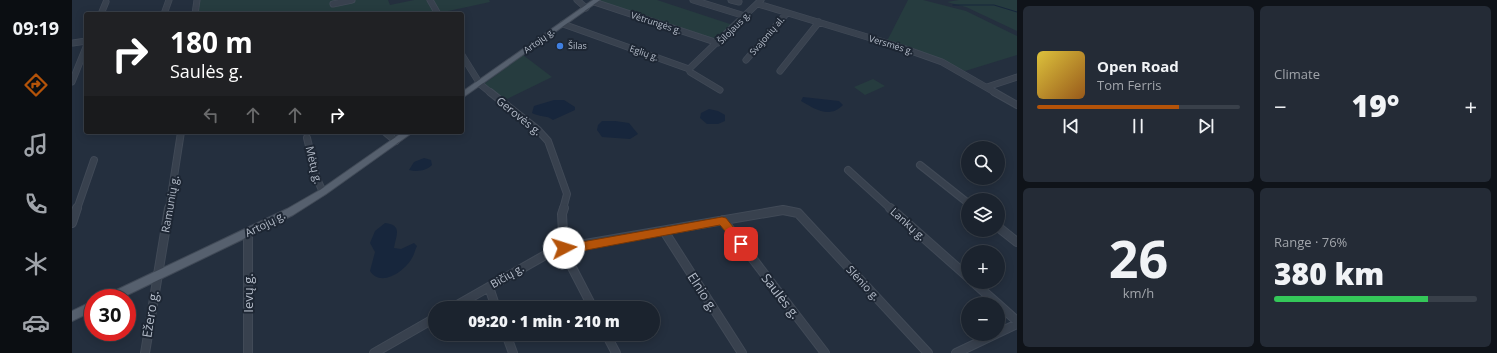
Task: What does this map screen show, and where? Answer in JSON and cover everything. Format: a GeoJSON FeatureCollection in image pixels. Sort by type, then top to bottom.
{"type":"FeatureCollection","features":[{"type":"Feature","properties":{"kind":"main road","name":"Artojų g."},"geometry":{"type":"LineString","coordinates":[[464,95],[595,1]]}},
{"type":"Feature","properties":{"kind":"main road","name":"Artojų g."},"geometry":{"type":"LineString","coordinates":[[129,289],[248,234],[290,212],[323,192],[406,134]]}},
{"type":"Feature","properties":{"kind":"main road"},"geometry":{"type":"LineString","coordinates":[[72,316],[84,310]]}},
{"type":"Feature","properties":{"kind":"street"},"geometry":{"type":"LineString","coordinates":[[165,12],[169,0]]}},
{"type":"Feature","properties":{"kind":"street"},"geometry":{"type":"LineString","coordinates":[[195,12],[197,0]]}},
{"type":"Feature","properties":{"kind":"street"},"geometry":{"type":"LineString","coordinates":[[333,4],[352,0]]}},
{"type":"Feature","properties":{"kind":"street"},"geometry":{"type":"LineString","coordinates":[[430,0],[437,12]]}},
{"type":"Feature","properties":{"kind":"street"},"geometry":{"type":"LineString","coordinates":[[577,0],[586,8]]}},
{"type":"Feature","properties":{"kind":"street"},"geometry":{"type":"LineString","coordinates":[[693,0],[745,16]]}},
{"type":"Feature","properties":{"kind":"street"},"geometry":{"type":"LineString","coordinates":[[731,0],[739,2]]}},
{"type":"Feature","properties":{"kind":"street","name":"Vėtrungės g."},"geometry":{"type":"LineString","coordinates":[[595,1],[718,43]]}},
{"type":"Feature","properties":{"kind":"street"},"geometry":{"type":"LineString","coordinates":[[102,12],[106,2]]}},
{"type":"Feature","properties":{"kind":"street","name":"Šilojaus g."},"geometry":{"type":"LineString","coordinates":[[689,69],[709,52],[760,2]]}},
{"type":"Feature","properties":{"kind":"street","name":"Versmės g."},"geometry":{"type":"LineString","coordinates":[[760,2],[787,13],[935,59],[1017,105]]}},
{"type":"Feature","properties":{"kind":"street","name":"Svajonių al."},"geometry":{"type":"LineString","coordinates":[[746,60],[787,13]]}},
{"type":"Feature","properties":{"kind":"street"},"geometry":{"type":"LineString","coordinates":[[780,71],[819,22]]}},
{"type":"Feature","properties":{"kind":"street","name":"Eglių g."},"geometry":{"type":"LineString","coordinates":[[563,24],[689,69],[690,72],[720,90]]}},
{"type":"Feature","properties":{"kind":"street"},"geometry":{"type":"LineString","coordinates":[[73,43],[84,41]]}},
{"type":"Feature","properties":{"kind":"street"},"geometry":{"type":"LineString","coordinates":[[72,82],[84,52]]}},
{"type":"Feature","properties":{"kind":"street","name":"Gerovės g."},"geometry":{"type":"LineString","coordinates":[[464,58],[480,84],[538,130],[548,141],[567,194],[562,214],[566,257],[589,301]]}},
{"type":"Feature","properties":{"kind":"street"},"geometry":{"type":"LineString","coordinates":[[987,87],[1017,78]]}},
{"type":"Feature","properties":{"kind":"street","name":"Ramunių g."},"geometry":{"type":"LineString","coordinates":[[157,276],[177,168],[181,134]]}},
{"type":"Feature","properties":{"kind":"street"},"geometry":{"type":"LineString","coordinates":[[387,134],[396,141]]}},
{"type":"Feature","properties":{"kind":"street","name":"Mėtų g."},"geometry":{"type":"LineString","coordinates":[[308,138],[316,179],[323,192]]}},
{"type":"Feature","properties":{"kind":"street"},"geometry":{"type":"LineString","coordinates":[[72,223],[94,160]]}},
{"type":"Feature","properties":{"kind":"street"},"geometry":{"type":"LineString","coordinates":[[920,165],[961,197]]}},
{"type":"Feature","properties":{"kind":"street","name":"Lankų g."},"geometry":{"type":"LineString","coordinates":[[848,170],[961,271]]}},
{"type":"Feature","properties":{"kind":"street","name":"Slėnio g."},"geometry":{"type":"LineString","coordinates":[[722,220],[783,210],[798,213],[928,353]]}},
{"type":"Feature","properties":{"kind":"street"},"geometry":{"type":"LineString","coordinates":[[564,248],[722,220]]}},
{"type":"Feature","properties":{"kind":"street","name":"Saulės g."},"geometry":{"type":"LineString","coordinates":[[722,220],[825,353]]}},
{"type":"Feature","properties":{"kind":"street","name":"Elnio g."},"geometry":{"type":"LineString","coordinates":[[664,231],[742,353]]}},
{"type":"Feature","properties":{"kind":"street"},"geometry":{"type":"LineString","coordinates":[[1005,233],[1017,242]]}},
{"type":"Feature","properties":{"kind":"street","name":"Ievų g."},"geometry":{"type":"LineString","coordinates":[[248,234],[248,353]]}},
{"type":"Feature","properties":{"kind":"street","name":"Bičių g."},"geometry":{"type":"LineString","coordinates":[[464,301],[532,262],[564,248]]}},
{"type":"Feature","properties":{"kind":"street","name":"Ežero g."},"geometry":{"type":"LineString","coordinates":[[145,353],[157,276]]}},
{"type":"Feature","properties":{"kind":"street"},"geometry":{"type":"LineString","coordinates":[[489,287],[494,301]]}},
{"type":"Feature","properties":{"kind":"street"},"geometry":{"type":"LineString","coordinates":[[981,289],[990,297]]}},
{"type":"Feature","properties":{"kind":"street"},"geometry":{"type":"LineString","coordinates":[[1005,311],[1017,322],[1005,329]]}},
{"type":"Feature","properties":{"kind":"street"},"geometry":{"type":"LineString","coordinates":[[374,353],[428,322]]}},
{"type":"Feature","properties":{"kind":"street"},"geometry":{"type":"LineString","coordinates":[[509,341],[513,353]]}},
{"type":"Feature","properties":{"kind":"street"},"geometry":{"type":"LineString","coordinates":[[610,341],[616,353]]}},
{"type":"Feature","properties":{"kind":"street"},"geometry":{"type":"LineString","coordinates":[[956,353],[981,341]]}},
{"type":"Feature","properties":{"kind":"green space"},"geometry":{"type":"Polygon","coordinates":[[[199,0],[388,0],[390,5],[414,0],[429,0],[435,12],[196,12],[199,0]]]}},
{"type":"Feature","properties":{"kind":"green space"},"geometry":{"type":"Polygon","coordinates":[[[432,0],[489,0],[490,2],[444,12],[438,12],[432,0]]]}},
{"type":"Feature","properties":{"kind":"green space"},"geometry":{"type":"Polygon","coordinates":[[[657,0],[733,25],[718,40],[599,1],[657,0]]]}},
{"type":"Feature","properties":{"kind":"green space"},"geometry":{"type":"Polygon","coordinates":[[[908,0],[923,0],[966,11],[1017,36],[1017,55],[965,71],[927,54],[887,41],[908,0]]]}},
{"type":"Feature","properties":{"kind":"green space"},"geometry":{"type":"Polygon","coordinates":[[[959,0],[1017,0],[1017,31],[966,7],[947,2],[959,0]]]}},
{"type":"Feature","properties":{"kind":"green space"},"geometry":{"type":"Polygon","coordinates":[[[523,55],[552,77],[503,101],[484,84],[523,55]]]}},
{"type":"Feature","properties":{"kind":"green space"},"geometry":{"type":"Polygon","coordinates":[[[873,79],[885,86],[865,95],[854,87],[873,79]]]}},
{"type":"Feature","properties":{"kind":"water"},"geometry":{"type":"Polygon","coordinates":[[[803,97],[839,101],[843,105],[832,111],[822,111],[801,101],[803,97]]]}},
{"type":"Feature","properties":{"kind":"water"},"geometry":{"type":"Polygon","coordinates":[[[554,100],[564,100],[575,107],[575,110],[553,120],[548,117],[532,113],[534,106],[554,100]]]}},
{"type":"Feature","properties":{"kind":"water"},"geometry":{"type":"Polygon","coordinates":[[[709,109],[718,111],[725,115],[725,121],[718,124],[707,124],[700,118],[701,113],[709,109]]]}},
{"type":"Feature","properties":{"kind":"water"},"geometry":{"type":"Polygon","coordinates":[[[602,121],[629,123],[638,134],[630,139],[602,137],[597,130],[598,125],[602,121]]]}},
{"type":"Feature","properties":{"kind":"water"},"geometry":{"type":"Polygon","coordinates":[[[424,158],[431,160],[432,165],[427,169],[415,171],[409,170],[414,162],[424,158]]]}},
{"type":"Feature","properties":{"kind":"water"},"geometry":{"type":"Polygon","coordinates":[[[385,223],[391,224],[396,228],[397,235],[394,248],[401,249],[414,243],[417,246],[412,258],[404,268],[392,276],[380,278],[375,276],[370,271],[375,252],[370,243],[375,231],[385,223]]]}},
{"type":"Feature","properties":{"kind":"waterway"},"geometry":{"type":"LineString","coordinates":[[953,5],[994,5],[1017,12]]}},
{"type":"Feature","properties":{"kind":"place","name":"Šilas"},"geometry":{"type":"Point","coordinates":[560,46]}},
{"type":"Feature","properties":{"kind":"route"},"geometry":{"type":"LineString","coordinates":[[564,248],[722,220],[741,244]]}}]}
